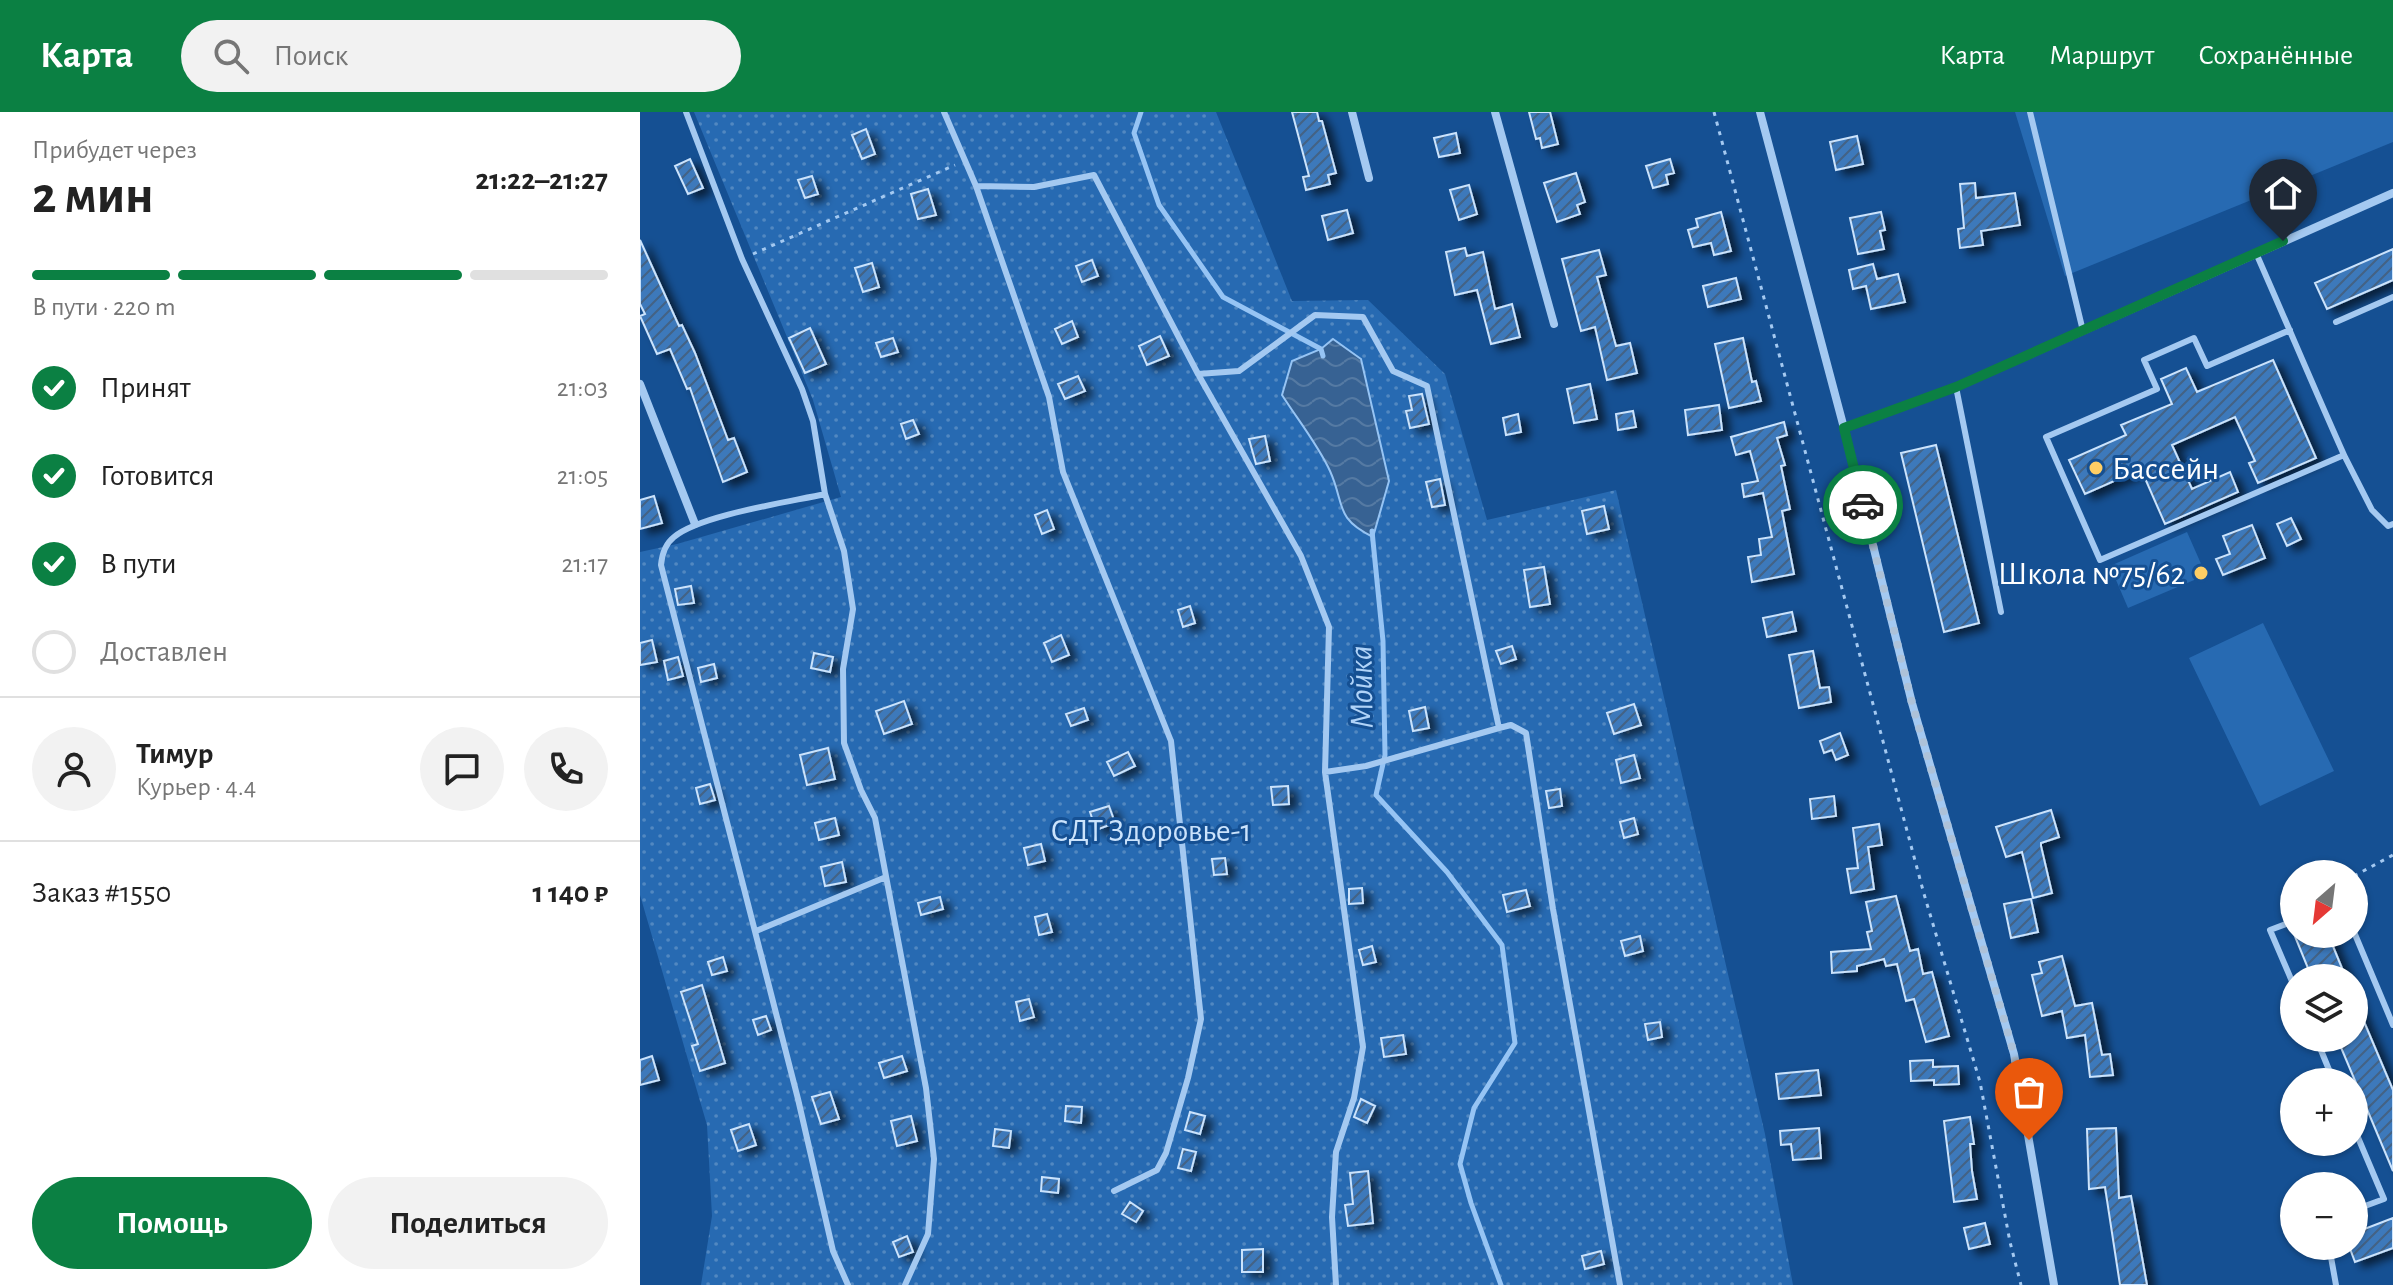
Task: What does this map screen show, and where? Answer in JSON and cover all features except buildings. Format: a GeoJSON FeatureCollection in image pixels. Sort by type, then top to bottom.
{"type":"FeatureCollection","features":[{"type":"Feature","properties":{"kind":"street"},"geometry":{"type":"LineString","coordinates":[[1352,112],[1369,178]]}},
{"type":"Feature","properties":{"kind":"street"},"geometry":{"type":"LineString","coordinates":[[1495,112],[1554,324]]}},
{"type":"Feature","properties":{"kind":"street"},"geometry":{"type":"LineString","coordinates":[[1760,112],[1844,428],[1912,703],[2014,1054],[2054,1285]]}},
{"type":"Feature","properties":{"kind":"street"},"geometry":{"type":"LineString","coordinates":[[1844,428],[1956,387],[2393,193]]}},
{"type":"Feature","properties":{"kind":"street"},"geometry":{"type":"LineString","coordinates":[[640,384],[695,524]]}},
{"type":"Feature","properties":{"kind":"lane"},"geometry":{"type":"LineString","coordinates":[[686,112],[742,259],[802,389],[813,421],[825,494],[844,551],[853,609],[843,669],[844,743],[875,818],[926,1088],[934,1159],[928,1234],[905,1285]]}},
{"type":"Feature","properties":{"kind":"lane"},"geometry":{"type":"LineString","coordinates":[[944,112],[976,186],[1049,397],[1063,472],[1171,741],[1201,1019],[1166,1153],[1157,1170],[1114,1191]]}},
{"type":"Feature","properties":{"kind":"lane"},"geometry":{"type":"LineString","coordinates":[[2030,112],[2083,331]]}},
{"type":"Feature","properties":{"kind":"lane"},"geometry":{"type":"LineString","coordinates":[[976,186],[1034,187],[1094,175],[1198,374],[1301,556],[1329,627],[1325,772],[1363,1047],[1354,1098],[1336,1152],[1332,1217],[1336,1285]]}},
{"type":"Feature","properties":{"kind":"lane"},"geometry":{"type":"LineString","coordinates":[[2256,253],[2344,455],[2372,510],[2388,526],[2393,524]]}},
{"type":"Feature","properties":{"kind":"lane"},"geometry":{"type":"LineString","coordinates":[[2336,322],[2393,297]]}},
{"type":"Feature","properties":{"kind":"lane"},"geometry":{"type":"LineString","coordinates":[[1198,374],[1239,371],[1315,315],[1363,317],[1393,371],[1427,386],[1499,728]]}},
{"type":"Feature","properties":{"kind":"lane"},"geometry":{"type":"LineString","coordinates":[[2290,330],[2207,366],[2194,338],[2144,360],[2157,389],[2046,437],[2100,560],[2344,455]]}},
{"type":"Feature","properties":{"kind":"lane"},"geometry":{"type":"LineString","coordinates":[[1956,387],[2001,612]]}},
{"type":"Feature","properties":{"kind":"lane"},"geometry":{"type":"LineString","coordinates":[[825,494],[695,524],[670,540],[661,556],[661,565],[756,931],[833,1251],[848,1285]]}},
{"type":"Feature","properties":{"kind":"lane"},"geometry":{"type":"LineString","coordinates":[[1325,772],[1366,766],[1511,725],[1526,733],[1553,909],[1620,1285]]}},
{"type":"Feature","properties":{"kind":"lane"},"geometry":{"type":"LineString","coordinates":[[756,931],[886,877]]}},
{"type":"Feature","properties":{"kind":"lane"},"geometry":{"type":"LineString","coordinates":[[2280,926],[2270,930],[2285,964]]}},
{"type":"Feature","properties":{"kind":"lane"},"geometry":{"type":"LineString","coordinates":[[2361,948],[2393,1025]]}},
{"type":"Feature","properties":{"kind":"lane"},"geometry":{"type":"LineString","coordinates":[[2366,1156],[2384,1199],[2368,1205]]}},
{"type":"Feature","properties":{"kind":"lane"},"geometry":{"type":"LineString","coordinates":[[2332,1260],[2336,1285]]}},
{"type":"Feature","properties":{"kind":"path"},"geometry":{"type":"LineString","coordinates":[[1714,112],[1924,894],[1980,1082],[2021,1285]]}},
{"type":"Feature","properties":{"kind":"path"},"geometry":{"type":"LineString","coordinates":[[742,259],[965,161]]}},
{"type":"Feature","properties":{"kind":"path"},"geometry":{"type":"LineString","coordinates":[[2368,868],[2393,855]]}},
{"type":"Feature","properties":{"kind":"green space","name":"СДТ Здоровье-1"},"geometry":{"type":"Polygon","coordinates":[[[694,112],[1216,112],[1292,301],[1368,300],[1445,374],[1487,520],[1616,490],[1765,1134],[1793,1285],[701,1285],[712,1216],[707,1125],[640,895],[640,552],[841,497],[813,400],[694,112]]]}},
{"type":"Feature","properties":{"kind":"green space"},"geometry":{"type":"Polygon","coordinates":[[[2015,112],[2393,112],[2393,142],[2065,276],[2015,112]]]}},
{"type":"Feature","properties":{"kind":"green space"},"geometry":{"type":"Polygon","coordinates":[[[2187,532],[2206,575],[2128,608],[2110,566],[2187,532]]]}},
{"type":"Feature","properties":{"kind":"green space"},"geometry":{"type":"Polygon","coordinates":[[[2263,623],[2334,771],[2260,806],[2189,658],[2263,623]]]}},
{"type":"Feature","properties":{"kind":"water"},"geometry":{"type":"Polygon","coordinates":[[[1333,339],[1361,359],[1389,481],[1373,537],[1346,516],[1325,461],[1282,395],[1292,361],[1321,349],[1333,339]]]}},
{"type":"Feature","properties":{"kind":"waterway","name":"Мойка"},"geometry":{"type":"LineString","coordinates":[[1141,112],[1134,133],[1159,205],[1223,297],[1321,349],[1323,356]]}},
{"type":"Feature","properties":{"kind":"waterway","name":"Мойка"},"geometry":{"type":"LineString","coordinates":[[1372,531],[1383,641],[1385,755],[1376,795],[1447,872],[1502,945],[1515,1043],[1474,1108],[1460,1164],[1501,1285]]}},
{"type":"Feature","properties":{"kind":"way so far"},"geometry":{"type":"LineString","coordinates":[[1863,505],[1912,703],[2014,1054],[2029,1140]]}},
{"type":"Feature","properties":{"kind":"place","name":"Бассейн"},"geometry":{"type":"Point","coordinates":[2096,468]}},
{"type":"Feature","properties":{"kind":"place","name":"Школа №75/62"},"geometry":{"type":"Point","coordinates":[2201,573]}},
{"type":"Feature","properties":{"kind":"route"},"geometry":{"type":"LineString","coordinates":[[1863,505],[1844,428],[1956,387],[2283,241]]}}]}
